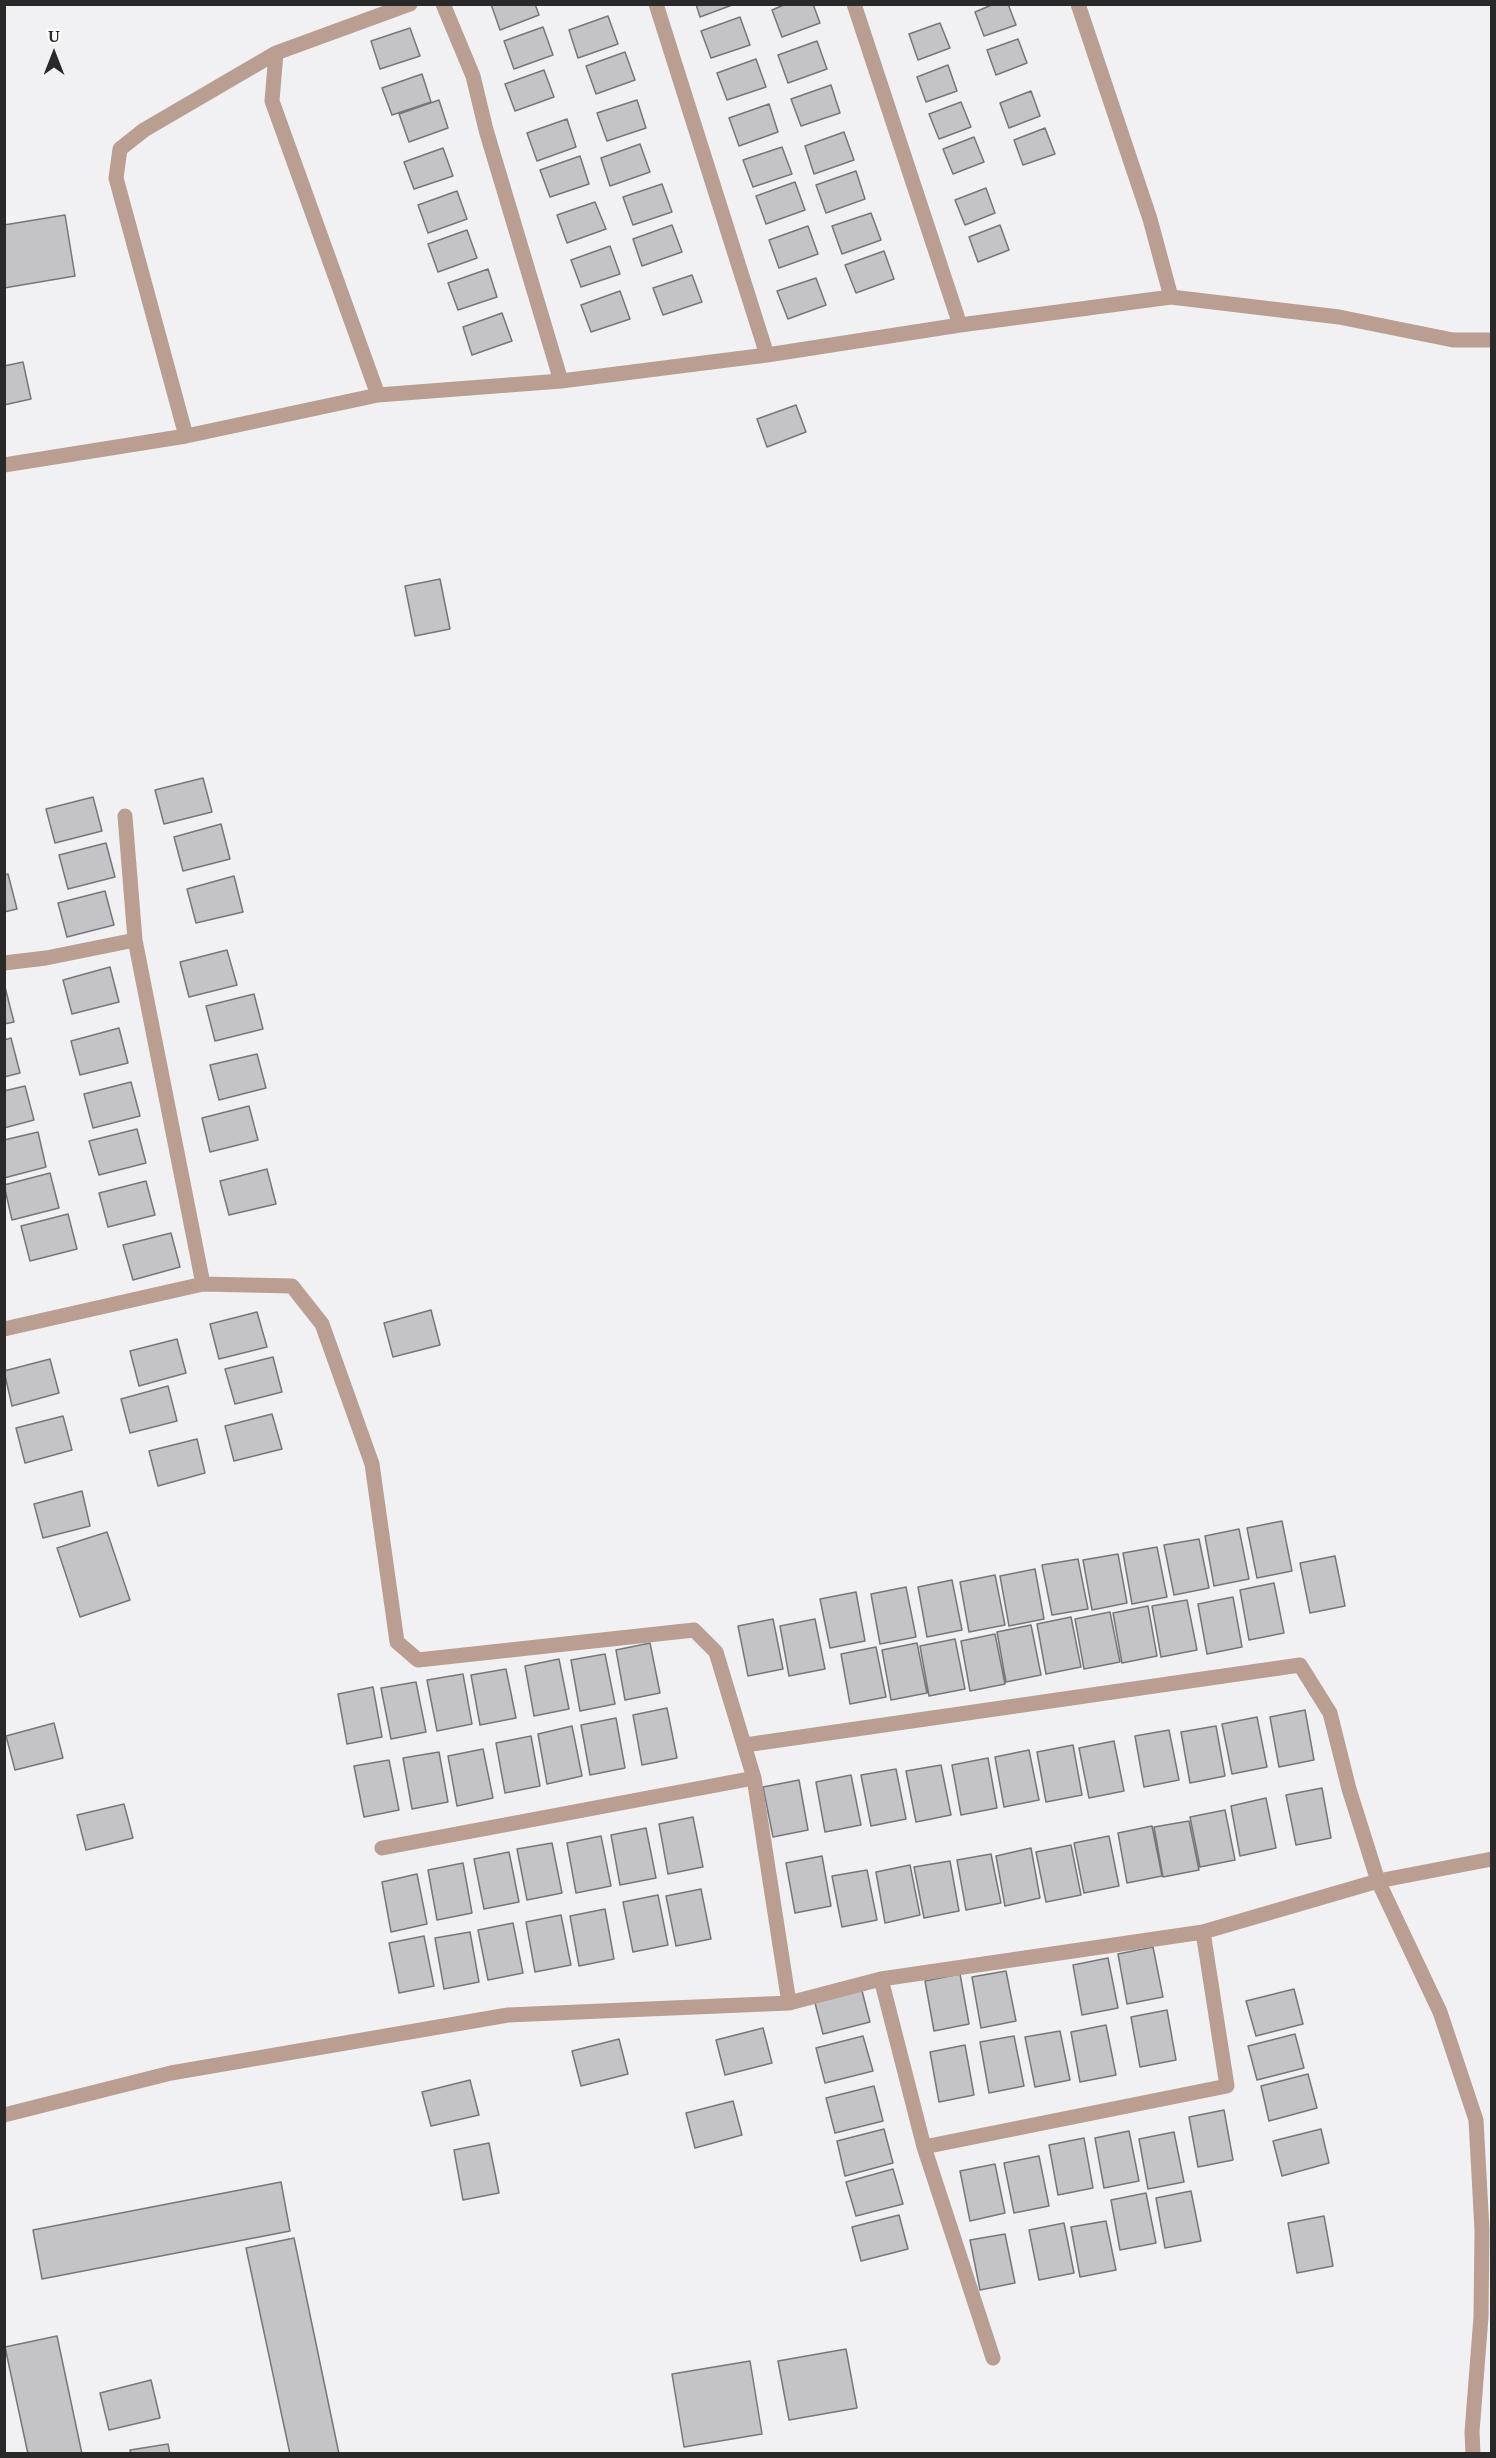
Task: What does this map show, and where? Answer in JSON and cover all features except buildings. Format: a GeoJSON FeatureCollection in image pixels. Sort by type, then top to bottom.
{"type":"FeatureCollection","features":[{"type":"Feature","properties":{"kind":"street"},"geometry":{"type":"LineString","coordinates":[[186,436],[116,178],[120,149],[144,130],[276,53],[410,4]]}},
{"type":"Feature","properties":{"kind":"street"},"geometry":{"type":"LineString","coordinates":[[443,4],[473,76],[486,130],[561,381]]}},
{"type":"Feature","properties":{"kind":"street"},"geometry":{"type":"LineString","coordinates":[[656,4],[767,355]]}},
{"type":"Feature","properties":{"kind":"street"},"geometry":{"type":"LineString","coordinates":[[854,4],[960,324]]}},
{"type":"Feature","properties":{"kind":"street"},"geometry":{"type":"LineString","coordinates":[[1078,4],[1150,219],[1171,297]]}},
{"type":"Feature","properties":{"kind":"street"},"geometry":{"type":"LineString","coordinates":[[276,53],[272,101],[378,395]]}},
{"type":"Feature","properties":{"kind":"street"},"geometry":{"type":"LineString","coordinates":[[4,465],[186,436],[378,395],[561,381],[767,355],[960,324],[1171,297],[1339,317],[1453,340],[1491,340]]}},
{"type":"Feature","properties":{"kind":"street"},"geometry":{"type":"LineString","coordinates":[[125,816],[135,940],[203,1284]]}},
{"type":"Feature","properties":{"kind":"street"},"geometry":{"type":"LineString","coordinates":[[4,963],[46,958],[135,940]]}},
{"type":"Feature","properties":{"kind":"street"},"geometry":{"type":"LineString","coordinates":[[4,1329],[203,1284],[292,1286],[321,1324],[372,1464],[397,1642],[418,1660],[694,1630],[716,1652],[754,1778],[789,2003]]}},
{"type":"Feature","properties":{"kind":"street"},"geometry":{"type":"LineString","coordinates":[[745,1745],[1300,1665],[1330,1713],[1349,1789],[1378,1881],[1440,2012],[1476,2120],[1482,2230],[1481,2317],[1472,2432],[1473,2454]]}},
{"type":"Feature","properties":{"kind":"street"},"geometry":{"type":"LineString","coordinates":[[382,1848],[754,1778]]}},
{"type":"Feature","properties":{"kind":"street"},"geometry":{"type":"LineString","coordinates":[[4,2115],[171,2073],[508,2015],[789,2003],[881,1979],[1203,1932],[1378,1881],[1491,1859]]}},
{"type":"Feature","properties":{"kind":"street"},"geometry":{"type":"LineString","coordinates":[[924,2146],[1227,2086],[1203,1932]]}},
{"type":"Feature","properties":{"kind":"street"},"geometry":{"type":"LineString","coordinates":[[881,1979],[924,2146],[993,2358]]}}]}
